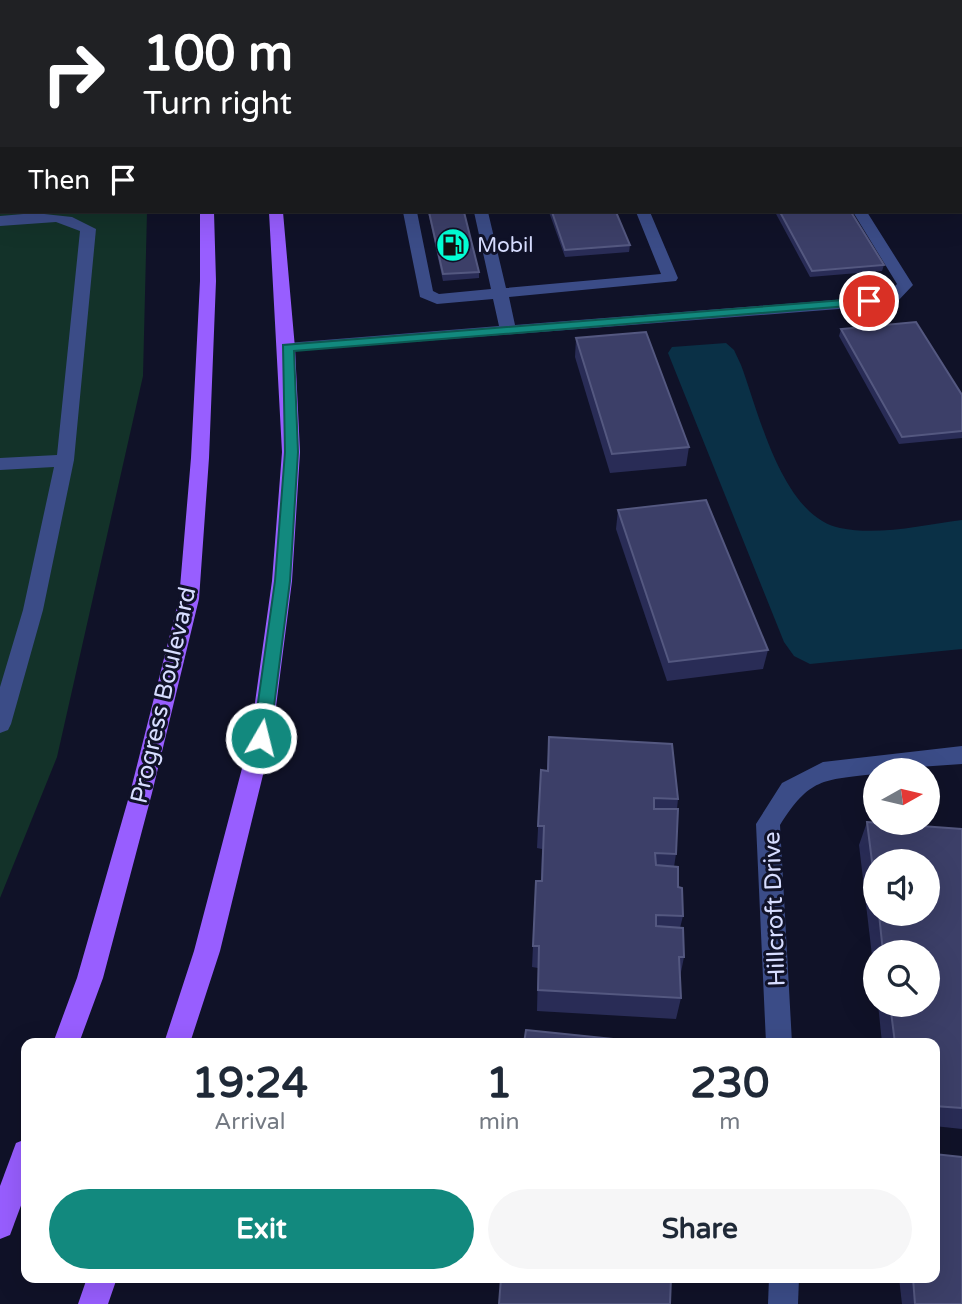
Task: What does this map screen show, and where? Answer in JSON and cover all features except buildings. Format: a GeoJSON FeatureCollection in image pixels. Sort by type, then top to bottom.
{"type":"FeatureCollection","features":[{"type":"Feature","properties":{"kind":"main road","name":"Progress Boulevard"},"geometry":{"type":"LineString","coordinates":[[68,1038],[90,978],[127,846],[189,599],[201,445],[208,281],[207,214]]}},
{"type":"Feature","properties":{"kind":"main road"},"geometry":{"type":"LineString","coordinates":[[179,1038],[207,951],[261,738],[282,581],[292,452],[287,348],[275,214]]}},
{"type":"Feature","properties":{"kind":"main road"},"geometry":{"type":"LineString","coordinates":[[0,1225],[21,1167]]}},
{"type":"Feature","properties":{"kind":"main road"},"geometry":{"type":"LineString","coordinates":[[93,1304],[100,1283]]}},
{"type":"Feature","properties":{"kind":"street"},"geometry":{"type":"LineString","coordinates":[[410,214],[426,294],[430,298],[670,278],[644,214]]}},
{"type":"Feature","properties":{"kind":"street"},"geometry":{"type":"LineString","coordinates":[[481,214],[508,330]]}},
{"type":"Feature","properties":{"kind":"street"},"geometry":{"type":"LineString","coordinates":[[287,348],[890,300],[905,285],[861,214]]}},
{"type":"Feature","properties":{"kind":"street"},"geometry":{"type":"LineString","coordinates":[[0,221],[60,216],[73,219],[88,229],[65,460],[33,610],[0,724]]}},
{"type":"Feature","properties":{"kind":"street"},"geometry":{"type":"LineString","coordinates":[[0,464],[65,460]]}},
{"type":"Feature","properties":{"kind":"street","name":"Hillcroft Drive"},"geometry":{"type":"LineString","coordinates":[[779,1038],[768,824],[790,790],[823,771],[962,755]]}},
{"type":"Feature","properties":{"kind":"street"},"geometry":{"type":"LineString","coordinates":[[783,1304],[784,1283]]}},
{"type":"Feature","properties":{"kind":"green space"},"geometry":{"type":"Polygon","coordinates":[[[0,214],[147,214],[143,376],[57,757],[0,898],[0,214]]]}},
{"type":"Feature","properties":{"kind":"water"},"geometry":{"type":"Polygon","coordinates":[[[726,343],[734,350],[741,365],[765,435],[788,484],[820,520],[840,528],[870,531],[962,520],[962,649],[810,664],[794,656],[784,642],[668,353],[672,347],[726,343]]]}},
{"type":"Feature","properties":{"kind":"place","name":"Mobil"},"geometry":{"type":"Point","coordinates":[453,245]}},
{"type":"Feature","properties":{"kind":"route"},"geometry":{"type":"LineString","coordinates":[[261,738],[282,581],[292,452],[287,348],[869,301]]}}]}
